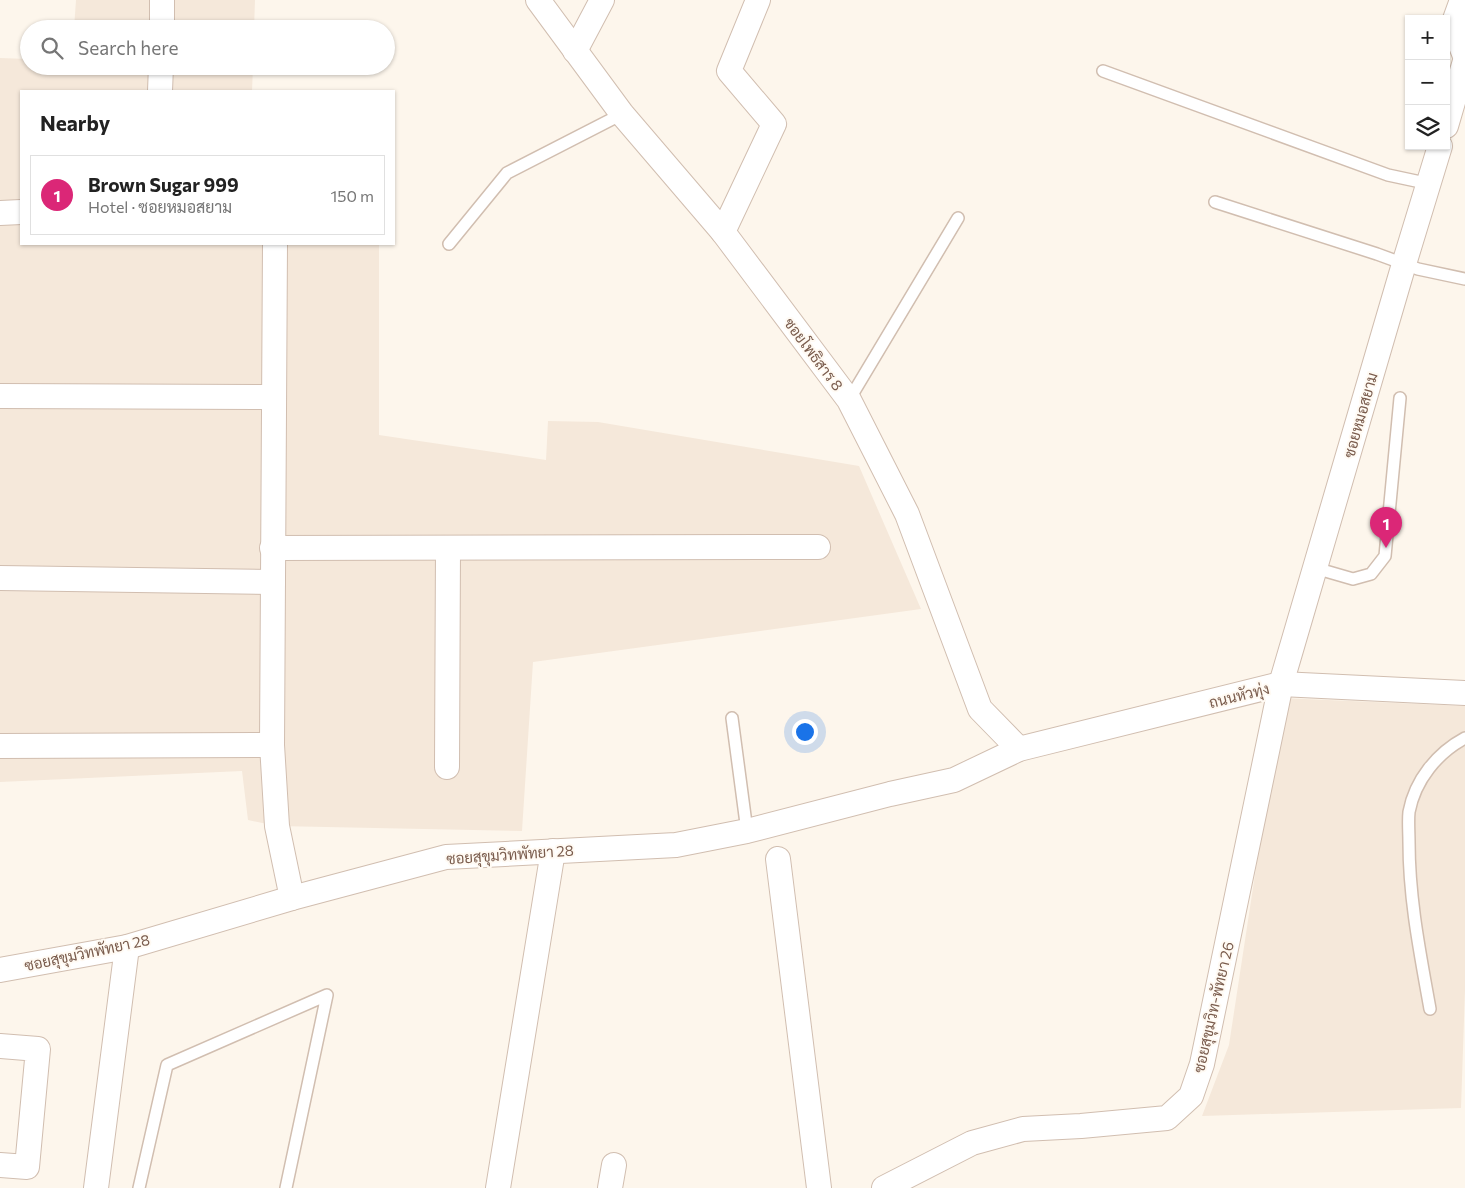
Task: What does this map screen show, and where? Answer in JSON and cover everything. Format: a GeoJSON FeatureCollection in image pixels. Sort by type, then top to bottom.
{"type":"FeatureCollection","features":[{"type":"Feature","properties":{"kind":"street"},"geometry":{"type":"LineString","coordinates":[[162,0],[162,20]]}},
{"type":"Feature","properties":{"kind":"street","name":"ซอยโพธิสาร 8"},"geometry":{"type":"LineString","coordinates":[[538,0],[622,114],[723,232],[849,400],[907,514],[980,709],[1019,749]]}},
{"type":"Feature","properties":{"kind":"street"},"geometry":{"type":"LineString","coordinates":[[575,51],[602,0]]}},
{"type":"Feature","properties":{"kind":"street"},"geometry":{"type":"LineString","coordinates":[[723,232],[774,124],[729,71],[758,0]]}},
{"type":"Feature","properties":{"kind":"street"},"geometry":{"type":"LineString","coordinates":[[1462,0],[1452,25],[1465,56]]}},
{"type":"Feature","properties":{"kind":"street"},"geometry":{"type":"LineString","coordinates":[[1450,112],[1465,61]]}},
{"type":"Feature","properties":{"kind":"street"},"geometry":{"type":"LineString","coordinates":[[160,90],[161,75]]}},
{"type":"Feature","properties":{"kind":"street","name":"ซอยหมอสยาม"},"geometry":{"type":"LineString","coordinates":[[1281,684],[1439,150]]}},
{"type":"Feature","properties":{"kind":"street"},"geometry":{"type":"LineString","coordinates":[[0,212],[20,212]]}},
{"type":"Feature","properties":{"kind":"street"},"geometry":{"type":"LineString","coordinates":[[275,245],[272,745],[277,826],[292,898]]}},
{"type":"Feature","properties":{"kind":"street"},"geometry":{"type":"LineString","coordinates":[[0,396],[274,397]]}},
{"type":"Feature","properties":{"kind":"street"},"geometry":{"type":"LineString","coordinates":[[272,548],[818,547]]}},
{"type":"Feature","properties":{"kind":"street"},"geometry":{"type":"LineString","coordinates":[[446,767],[448,548]]}},
{"type":"Feature","properties":{"kind":"street"},"geometry":{"type":"LineString","coordinates":[[0,578],[273,582]]}},
{"type":"Feature","properties":{"kind":"street","name":"ถนนหัวทุ่ง"},"geometry":{"type":"LineString","coordinates":[[1019,749],[1281,684],[1465,692]]}},
{"type":"Feature","properties":{"kind":"street","name":"ซอยสุขุมวิท-พัทยา 26"},"geometry":{"type":"LineString","coordinates":[[884,1188],[972,1143],[1023,1129],[1167,1118],[1190,1096],[1202,1064],[1281,684]]}},
{"type":"Feature","properties":{"kind":"street"},"geometry":{"type":"LineString","coordinates":[[0,746],[272,745]]}},
{"type":"Feature","properties":{"kind":"street","name":"ซอยสุขุมวิทพัทยา 28"},"geometry":{"type":"LineString","coordinates":[[0,970],[127,947],[292,898],[446,857],[676,845],[748,831],[890,794],[954,780],[1019,749]]}},
{"type":"Feature","properties":{"kind":"street"},"geometry":{"type":"LineString","coordinates":[[498,1188],[553,851]]}},
{"type":"Feature","properties":{"kind":"street"},"geometry":{"type":"LineString","coordinates":[[778,859],[818,1188]]}},
{"type":"Feature","properties":{"kind":"street"},"geometry":{"type":"LineString","coordinates":[[96,1188],[127,947]]}},
{"type":"Feature","properties":{"kind":"street"},"geometry":{"type":"LineString","coordinates":[[0,1046],[38,1049],[27,1167],[0,1165]]}},
{"type":"Feature","properties":{"kind":"lane"},"geometry":{"type":"LineString","coordinates":[[1103,71],[1388,175],[1430,184]]}},
{"type":"Feature","properties":{"kind":"lane"},"geometry":{"type":"LineString","coordinates":[[449,244],[507,173],[622,114]]}},
{"type":"Feature","properties":{"kind":"lane"},"geometry":{"type":"LineString","coordinates":[[1215,202],[1418,269],[1465,279]]}},
{"type":"Feature","properties":{"kind":"lane"},"geometry":{"type":"LineString","coordinates":[[849,400],[958,218]]}},
{"type":"Feature","properties":{"kind":"lane"},"geometry":{"type":"LineString","coordinates":[[1315,568],[1353,579],[1371,574],[1385,556],[1400,398]]}},
{"type":"Feature","properties":{"kind":"lane"},"geometry":{"type":"LineString","coordinates":[[732,718],[748,831]]}},
{"type":"Feature","properties":{"kind":"lane"},"geometry":{"type":"LineString","coordinates":[[1430,1009],[1414,918],[1409,861],[1409,812],[1419,784],[1434,761],[1465,738]]}},
{"type":"Feature","properties":{"kind":"lane"},"geometry":{"type":"LineString","coordinates":[[139,1188],[167,1065],[327,995],[286,1188]]}},
{"type":"Feature","properties":{"kind":"shaded area"},"geometry":{"type":"Polygon","coordinates":[[[76,0],[255,0],[254,20],[75,20],[76,0]]]}},
{"type":"Feature","properties":{"kind":"shaded area"},"geometry":{"type":"Polygon","coordinates":[[[0,58],[20,59],[20,75],[253,75],[252,90],[20,90],[20,245],[379,245],[379,435],[546,460],[548,421],[598,422],[859,466],[921,609],[533,662],[522,831],[277,826],[248,820],[242,771],[0,782],[0,58]]]}},
{"type":"Feature","properties":{"kind":"shaded area"},"geometry":{"type":"Polygon","coordinates":[[[1282,698],[1465,706],[1465,990],[1461,1108],[1202,1116],[1229,1045],[1282,698]]]}},
{"type":"Feature","properties":{"kind":"place","name":"Brown Sugar 999"},"geometry":{"type":"Point","coordinates":[1386,548]}}]}
